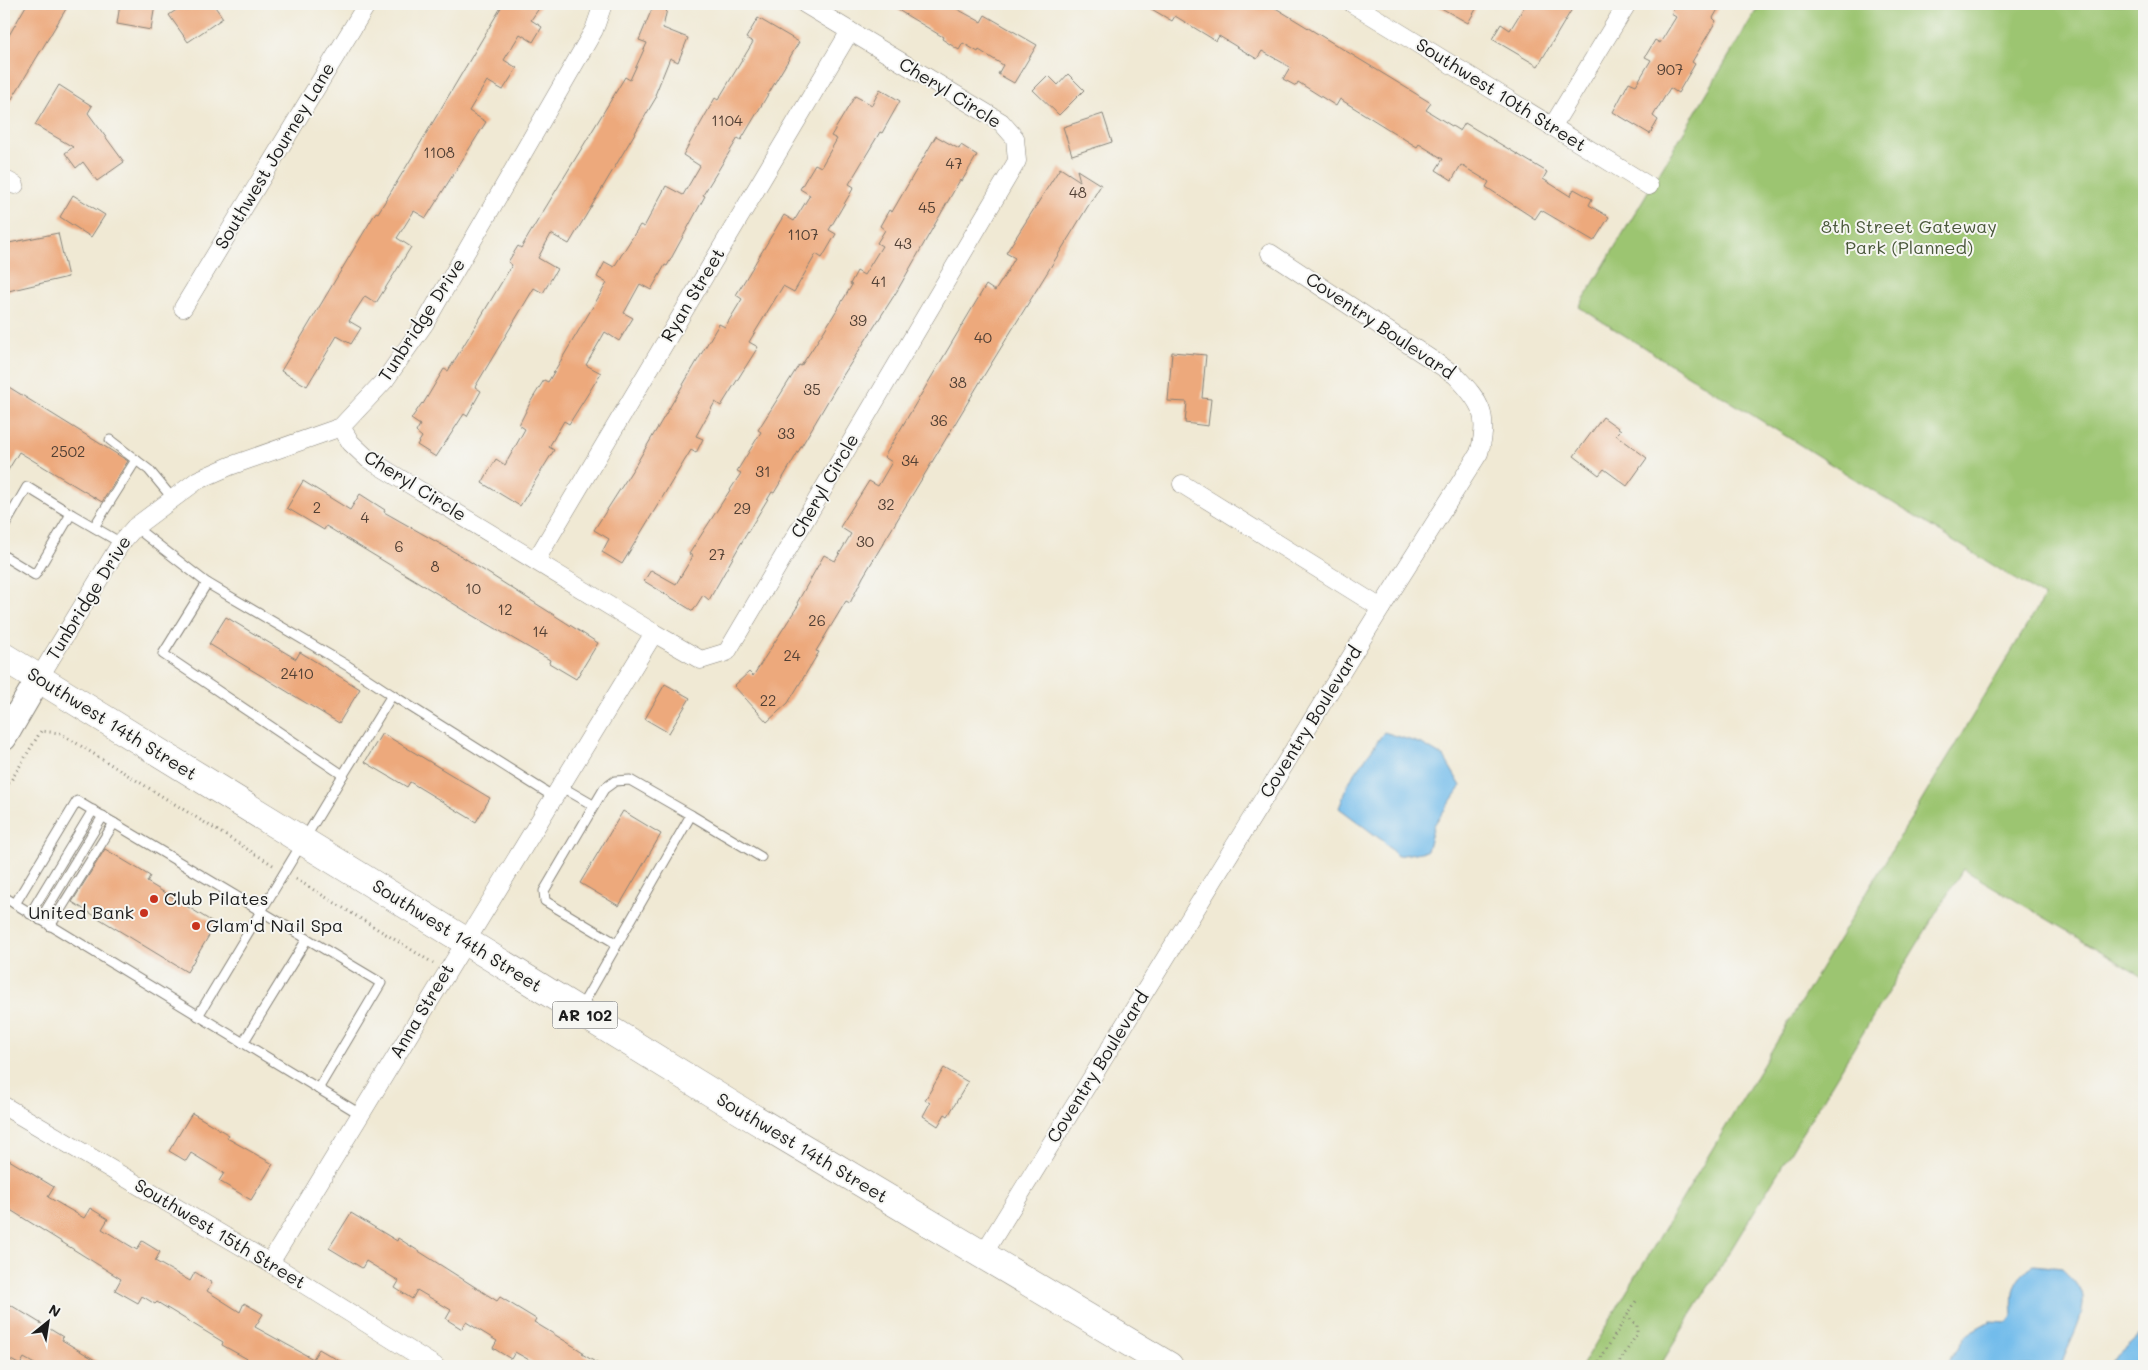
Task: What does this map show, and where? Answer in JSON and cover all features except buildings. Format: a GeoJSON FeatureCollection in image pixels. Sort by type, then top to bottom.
{"type":"FeatureCollection","features":[{"type":"Feature","properties":{"kind":"main road","name":"Southwest 14th Street"},"geometry":{"type":"LineString","coordinates":[[4,657],[578,1011],[982,1256],[1169,1366]]}},
{"type":"Feature","properties":{"kind":"street","name":"Southwest Journey Lane"},"geometry":{"type":"LineString","coordinates":[[183,308],[368,4]]}},
{"type":"Feature","properties":{"kind":"street","name":"Tunbridge Drive"},"geometry":{"type":"LineString","coordinates":[[39,678],[121,543],[135,527],[198,480],[230,466],[341,427],[385,380],[425,323],[594,30],[603,4]]}},
{"type":"Feature","properties":{"kind":"street","name":"Cheryl Circle"},"geometry":{"type":"LineString","coordinates":[[341,427],[351,444],[368,459],[701,660],[727,652],[1017,161],[1015,138],[1001,122],[805,4]]}},
{"type":"Feature","properties":{"kind":"street","name":"Southwest 10th Street"},"geometry":{"type":"LineString","coordinates":[[1354,4],[1650,186]]}},
{"type":"Feature","properties":{"kind":"street"},"geometry":{"type":"LineString","coordinates":[[1552,127],[1627,4]]}},
{"type":"Feature","properties":{"kind":"street","name":"Ryan Street"},"geometry":{"type":"LineString","coordinates":[[536,560],[850,31]]}},
{"type":"Feature","properties":{"kind":"street","name":"Coventry Boulevard"},"geometry":{"type":"LineString","coordinates":[[982,1256],[1478,453],[1485,433],[1482,415],[1475,395],[1455,375],[1270,253]]}},
{"type":"Feature","properties":{"kind":"street"},"geometry":{"type":"LineString","coordinates":[[1182,484],[1381,608]]}},
{"type":"Feature","properties":{"kind":"street","name":"Anna Street"},"geometry":{"type":"LineString","coordinates":[[270,1264],[464,941],[654,632]]}},
{"type":"Feature","properties":{"kind":"street"},"geometry":{"type":"LineString","coordinates":[[4,738],[39,678]]}},
{"type":"Feature","properties":{"kind":"street","name":"Southwest 15th Street"},"geometry":{"type":"LineString","coordinates":[[4,1106],[270,1264],[435,1366]]}},
{"type":"Feature","properties":{"kind":"lane"},"geometry":{"type":"LineString","coordinates":[[110,440],[149,470],[173,499]]}},
{"type":"Feature","properties":{"kind":"lane"},"geometry":{"type":"LineString","coordinates":[[94,528],[136,460]]}},
{"type":"Feature","properties":{"kind":"lane"},"geometry":{"type":"LineString","coordinates":[[4,527],[27,487],[121,543]]}},
{"type":"Feature","properties":{"kind":"lane"},"geometry":{"type":"LineString","coordinates":[[4,556],[35,575],[71,514]]}},
{"type":"Feature","properties":{"kind":"lane"},"geometry":{"type":"LineString","coordinates":[[135,527],[207,583],[348,666],[392,695],[557,791],[593,805]]}},
{"type":"Feature","properties":{"kind":"lane"},"geometry":{"type":"LineString","coordinates":[[207,583],[163,654],[343,774]]}},
{"type":"Feature","properties":{"kind":"lane"},"geometry":{"type":"LineString","coordinates":[[198,1016],[392,695]]}},
{"type":"Feature","properties":{"kind":"lane"},"geometry":{"type":"LineString","coordinates":[[617,944],[545,902],[544,890],[593,805],[604,789],[615,781],[630,780],[761,856]]}},
{"type":"Feature","properties":{"kind":"lane"},"geometry":{"type":"LineString","coordinates":[[15,904],[78,801],[381,983],[318,1089]]}},
{"type":"Feature","properties":{"kind":"lane"},"geometry":{"type":"LineString","coordinates":[[30,914],[94,810]]}},
{"type":"Feature","properties":{"kind":"lane"},"geometry":{"type":"LineString","coordinates":[[578,1011],[691,815]]}},
{"type":"Feature","properties":{"kind":"lane"},"geometry":{"type":"LineString","coordinates":[[40,920],[103,816]]}},
{"type":"Feature","properties":{"kind":"lane"},"geometry":{"type":"LineString","coordinates":[[50,926],[114,823]]}},
{"type":"Feature","properties":{"kind":"lane"},"geometry":{"type":"LineString","coordinates":[[4,897],[360,1114]]}},
{"type":"Feature","properties":{"kind":"lane"},"geometry":{"type":"LineString","coordinates":[[242,1043],[307,939]]}},
{"type":"Feature","properties":{"kind":"path"},"geometry":{"type":"LineString","coordinates":[[4,792],[40,731],[60,733],[271,863]]}},
{"type":"Feature","properties":{"kind":"path"},"geometry":{"type":"LineString","coordinates":[[301,882],[446,971]]}},
{"type":"Feature","properties":{"kind":"path"},"geometry":{"type":"LineString","coordinates":[[1596,1366],[1638,1298]]}},
{"type":"Feature","properties":{"kind":"path"},"geometry":{"type":"LineString","coordinates":[[1617,1366],[1637,1334],[1637,1324],[1627,1316]]}},
{"type":"Feature","properties":{"kind":"green space","name":"8th Street Gateway Park (Planned)"},"geometry":{"type":"Polygon","coordinates":[[[1760,4],[2144,4],[2144,977],[1963,869],[1660,1366],[1582,1366],[2044,597],[1579,307],[1760,4]]]}},
{"type":"Feature","properties":{"kind":"water"},"geometry":{"type":"Polygon","coordinates":[[[1384,732],[1422,744],[1444,757],[1461,786],[1434,825],[1427,851],[1397,856],[1383,841],[1339,808],[1349,782],[1384,732]]]}},
{"type":"Feature","properties":{"kind":"water"},"geometry":{"type":"Polygon","coordinates":[[[2034,1265],[2062,1268],[2076,1283],[2083,1297],[2081,1316],[2061,1366],[1945,1366],[1968,1333],[1990,1321],[2007,1322],[2013,1314],[2012,1298],[2015,1285],[2022,1274],[2034,1265]]]}},
{"type":"Feature","properties":{"kind":"water"},"geometry":{"type":"Polygon","coordinates":[[[2143,1332],[2144,1366],[2106,1366],[2143,1332]]]}},
{"type":"Feature","properties":{"kind":"place","name":"Club Pilates"},"geometry":{"type":"Point","coordinates":[154,899]}},
{"type":"Feature","properties":{"kind":"place","name":"United Bank"},"geometry":{"type":"Point","coordinates":[144,913]}},
{"type":"Feature","properties":{"kind":"place","name":"Glam'd Nail Spa"},"geometry":{"type":"Point","coordinates":[196,926]}}]}
